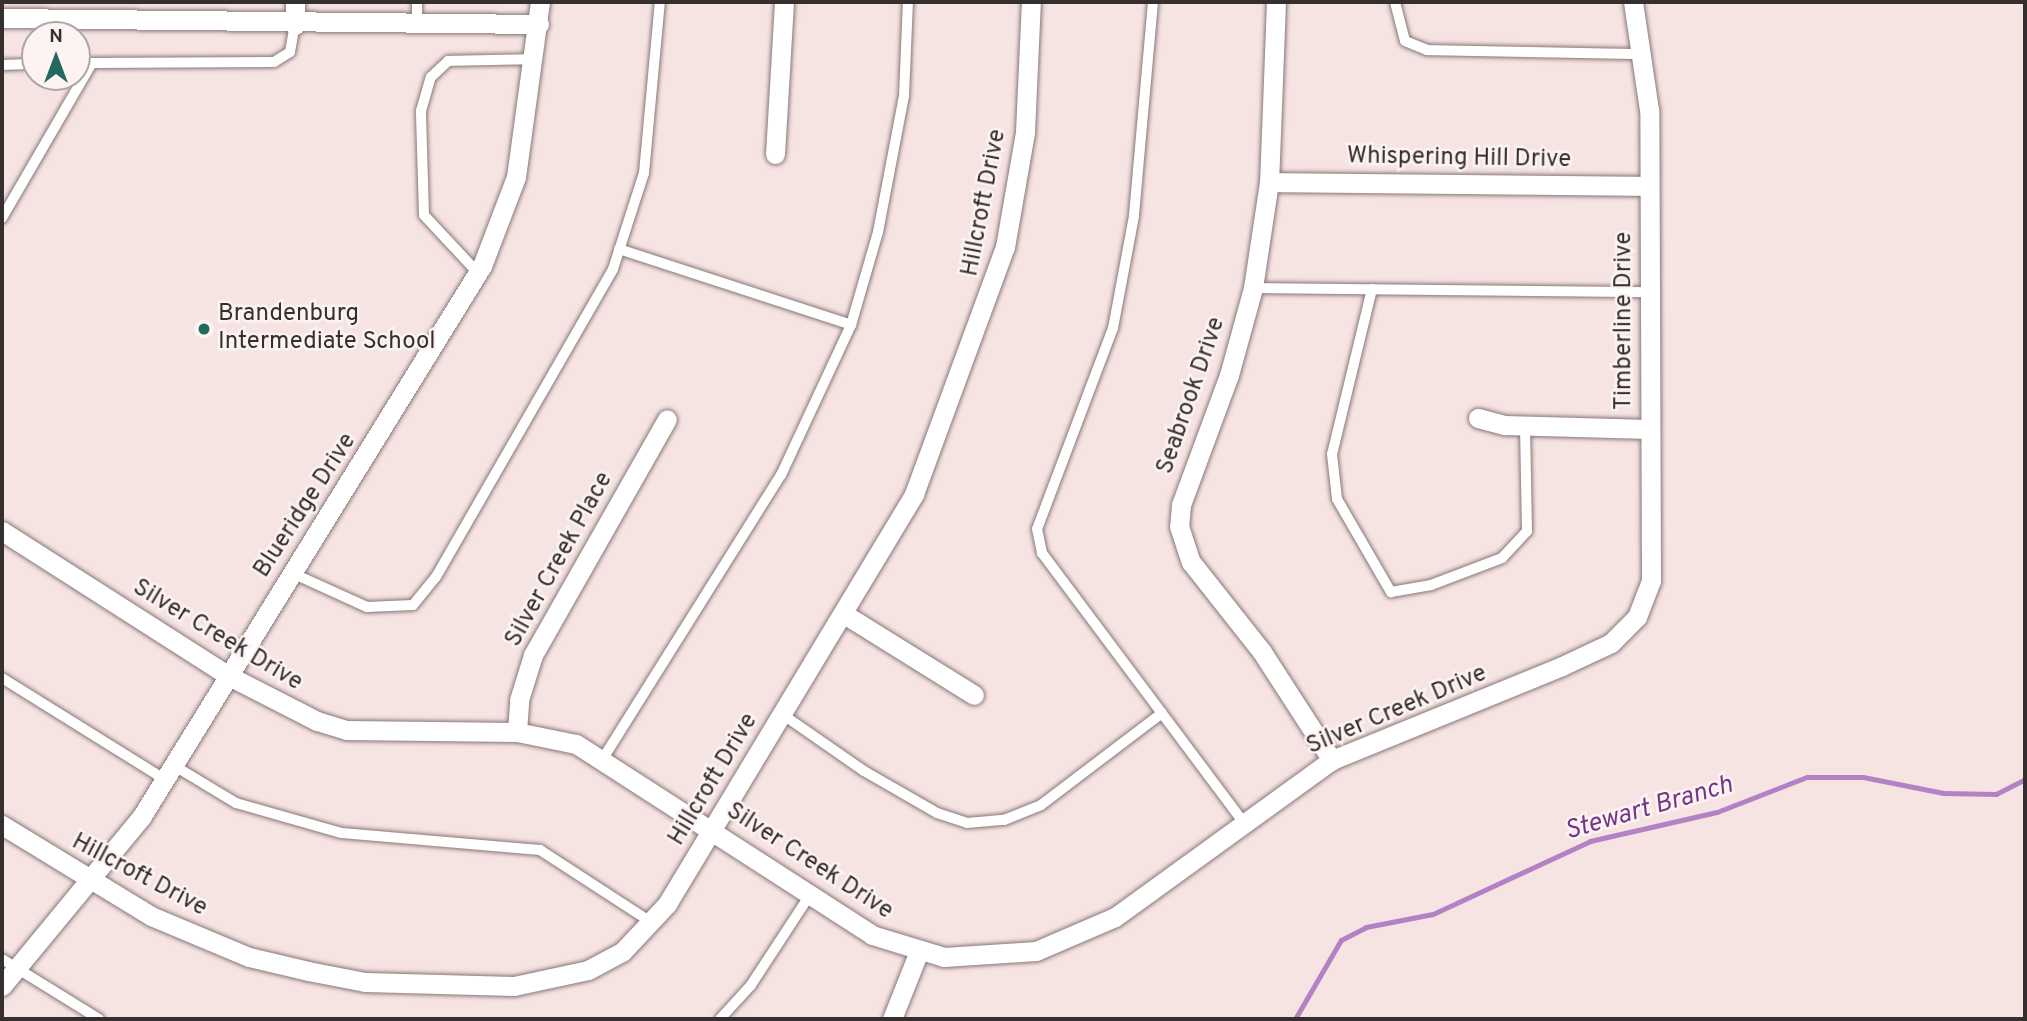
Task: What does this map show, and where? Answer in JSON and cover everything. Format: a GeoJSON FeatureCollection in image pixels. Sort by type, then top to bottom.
{"type":"FeatureCollection","features":[{"type":"Feature","properties":{"kind":"street"},"geometry":{"type":"LineString","coordinates":[[295,2],[295,25]]}},
{"type":"Feature","properties":{"kind":"street","name":"Blueridge Drive"},"geometry":{"type":"LineString","coordinates":[[2,986],[9,964],[93,882],[169,772],[478,273],[516,177],[536,60],[540,2]]}},
{"type":"Feature","properties":{"kind":"street"},"geometry":{"type":"LineString","coordinates":[[775,154],[784,2]]}},
{"type":"Feature","properties":{"kind":"street","name":"Hillcroft Drive"},"geometry":{"type":"LineString","coordinates":[[2,825],[150,916],[249,957],[365,982],[514,986],[552,980],[622,953],[652,922],[844,614],[914,494],[994,291],[1025,132],[1031,2]]}},
{"type":"Feature","properties":{"kind":"street","name":"Seabrook Drive"},"geometry":{"type":"LineString","coordinates":[[1276,2],[1269,182],[1253,288],[1229,375],[1181,505],[1182,544],[1332,760]]}},
{"type":"Feature","properties":{"kind":"street","name":"Timberline Drive"},"geometry":{"type":"LineString","coordinates":[[1623,633],[1646,602],[1651,582],[1649,186],[1643,54],[1633,2]]}},
{"type":"Feature","properties":{"kind":"street"},"geometry":{"type":"LineString","coordinates":[[2,18],[295,25],[538,24]]}},
{"type":"Feature","properties":{"kind":"street","name":"Whispering Hill Drive"},"geometry":{"type":"LineString","coordinates":[[1269,182],[1649,186]]}},
{"type":"Feature","properties":{"kind":"street"},"geometry":{"type":"LineString","coordinates":[[1478,418],[1525,426],[1649,429]]}},
{"type":"Feature","properties":{"kind":"street","name":"Silver Creek Place"},"geometry":{"type":"LineString","coordinates":[[517,732],[519,700],[533,654],[667,419]]}},
{"type":"Feature","properties":{"kind":"street","name":"Silver Creek Drive"},"geometry":{"type":"LineString","coordinates":[[2,531],[227,675],[289,709],[346,730],[517,732],[576,744],[711,828],[872,935],[919,951],[1002,957],[1075,937],[1149,895],[1243,822],[1332,760],[1562,666],[1623,633]]}},
{"type":"Feature","properties":{"kind":"street"},"geometry":{"type":"LineString","coordinates":[[844,614],[974,695]]}},
{"type":"Feature","properties":{"kind":"street"},"geometry":{"type":"LineString","coordinates":[[892,1019],[919,951]]}},
{"type":"Feature","properties":{"kind":"lane"},"geometry":{"type":"LineString","coordinates":[[417,2],[417,23]]}},
{"type":"Feature","properties":{"kind":"lane"},"geometry":{"type":"LineString","coordinates":[[292,573],[367,607],[413,605],[436,577],[619,248],[644,173],[660,2]]}},
{"type":"Feature","properties":{"kind":"lane"},"geometry":{"type":"LineString","coordinates":[[602,760],[781,475],[851,325],[878,232],[904,96],[908,2]]}},
{"type":"Feature","properties":{"kind":"lane"},"geometry":{"type":"LineString","coordinates":[[1153,2],[1137,191],[1112,328],[1037,529],[1042,553],[1243,822]]}},
{"type":"Feature","properties":{"kind":"lane"},"geometry":{"type":"LineString","coordinates":[[1395,2],[1405,41],[1427,50],[1643,54]]}},
{"type":"Feature","properties":{"kind":"lane"},"geometry":{"type":"LineString","coordinates":[[2,218],[92,63],[274,62],[290,52],[295,25]]}},
{"type":"Feature","properties":{"kind":"lane"},"geometry":{"type":"LineString","coordinates":[[478,273],[424,215],[421,111],[431,77],[448,61],[536,60]]}},
{"type":"Feature","properties":{"kind":"lane"},"geometry":{"type":"LineString","coordinates":[[2,65],[21,64]]}},
{"type":"Feature","properties":{"kind":"lane"},"geometry":{"type":"LineString","coordinates":[[619,248],[851,325]]}},
{"type":"Feature","properties":{"kind":"lane"},"geometry":{"type":"LineString","coordinates":[[1253,288],[1649,292]]}},
{"type":"Feature","properties":{"kind":"lane"},"geometry":{"type":"LineString","coordinates":[[1373,289],[1332,454],[1337,499],[1391,592],[1431,585],[1503,558],[1527,531],[1525,426]]}},
{"type":"Feature","properties":{"kind":"lane"},"geometry":{"type":"LineString","coordinates":[[2,678],[169,772],[236,803],[341,833],[540,850],[652,922]]}},
{"type":"Feature","properties":{"kind":"lane"},"geometry":{"type":"LineString","coordinates":[[782,714],[864,771],[937,814],[967,823],[1004,820],[1041,805],[1162,713]]}},
{"type":"Feature","properties":{"kind":"lane"},"geometry":{"type":"LineString","coordinates":[[720,1019],[751,985],[810,895]]}},
{"type":"Feature","properties":{"kind":"lane"},"geometry":{"type":"LineString","coordinates":[[9,964],[99,1019]]}},
{"type":"Feature","properties":{"kind":"waterway","name":"Stewart Branch"},"geometry":{"type":"LineString","coordinates":[[1295,1019],[1341,940],[1366,927],[1433,914],[1590,841],[1717,812],[1807,777],[1863,777],[1943,793],[1996,794],[2025,779]]}},
{"type":"Feature","properties":{"kind":"place","name":"Brandenburg Intermediate School"},"geometry":{"type":"Point","coordinates":[204,329]}}]}
